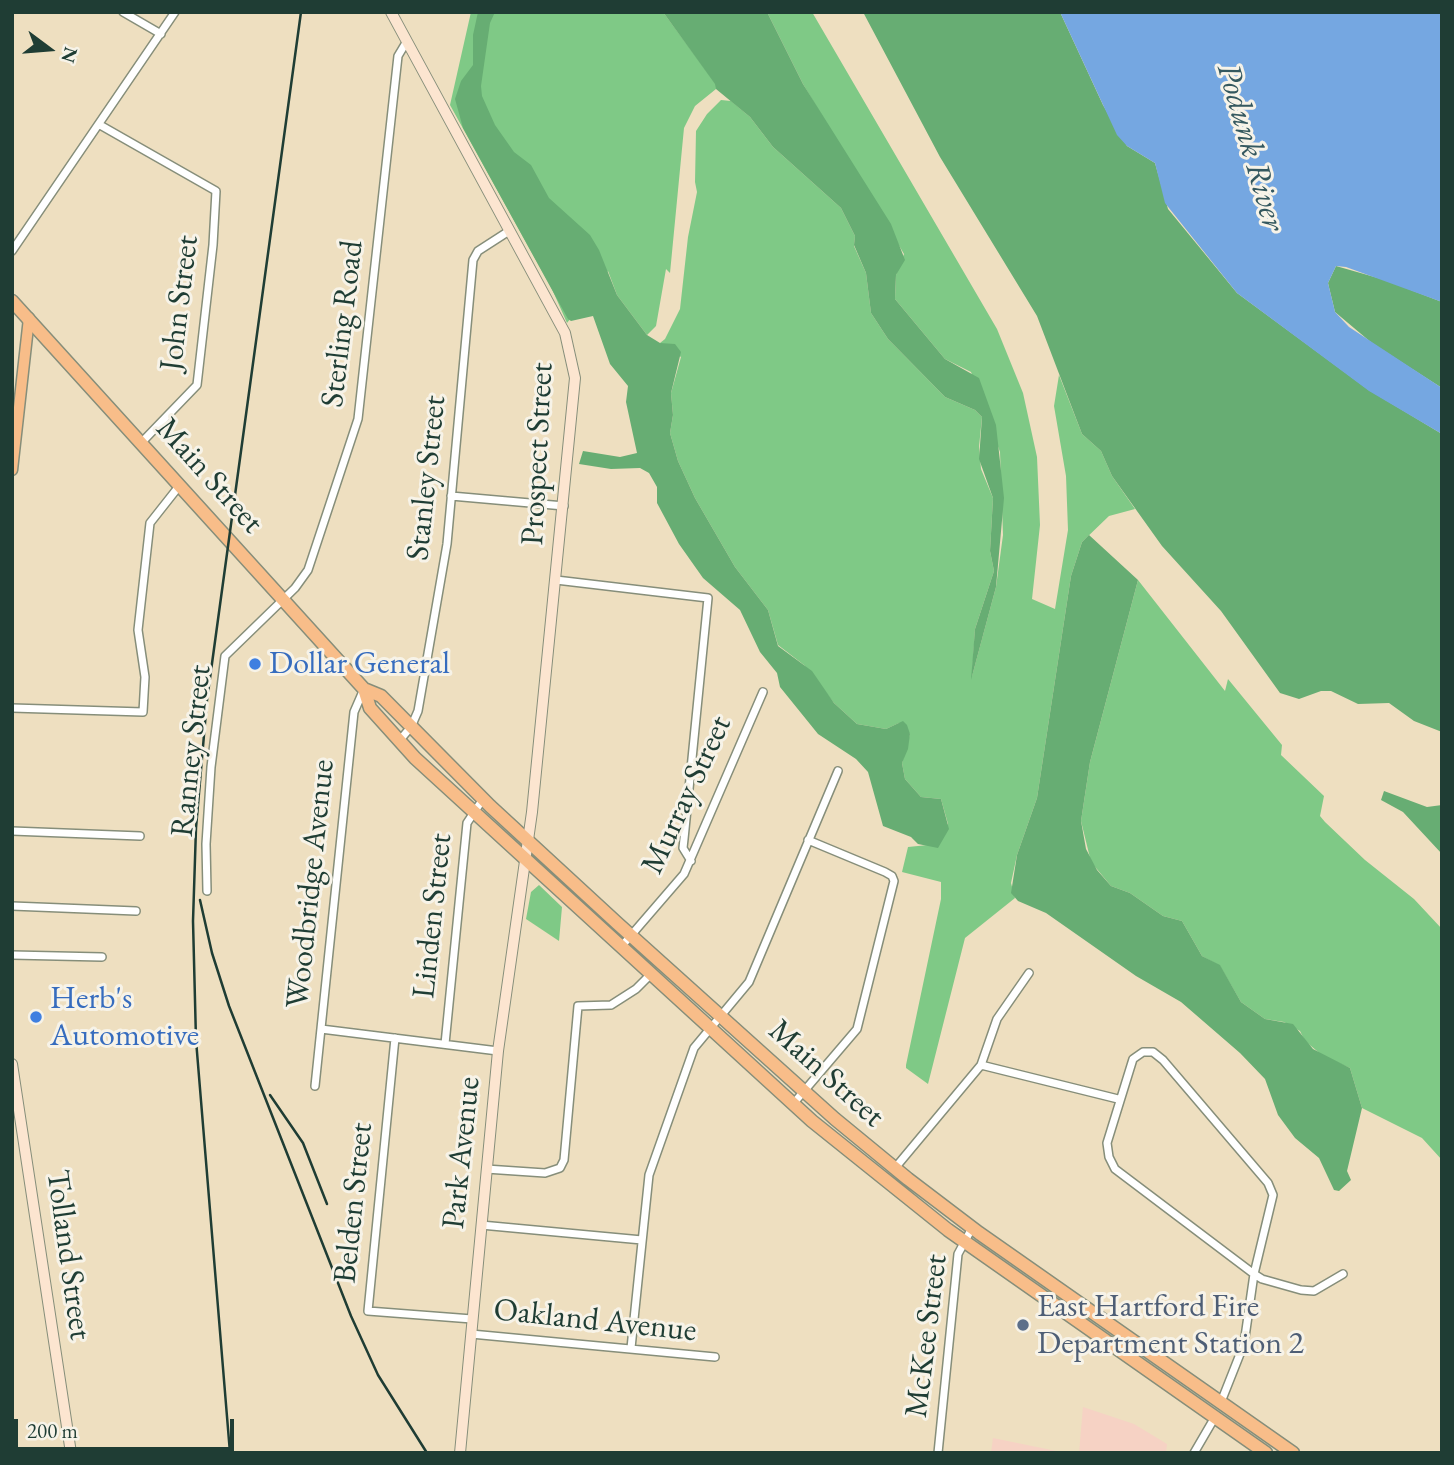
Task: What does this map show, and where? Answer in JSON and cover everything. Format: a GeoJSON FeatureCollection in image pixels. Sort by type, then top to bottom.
{"type":"FeatureCollection","features":[{"type":"Feature","properties":{"kind":"highway","name":"Main Street"},"geometry":{"type":"LineString","coordinates":[[12,301],[364,689],[370,708],[398,741],[621,947],[793,1104],[868,1167],[963,1240],[1266,1453]]}},
{"type":"Feature","properties":{"kind":"highway","name":"Main Street"},"geometry":{"type":"LineString","coordinates":[[364,689],[381,696],[527,841],[804,1091],[895,1168],[972,1228],[1293,1453]]}},
{"type":"Feature","properties":{"kind":"highway"},"geometry":{"type":"LineString","coordinates":[[1035,1291],[1044,1278]]}},
{"type":"Feature","properties":{"kind":"main road","name":"Prospect Street"},"geometry":{"type":"LineString","coordinates":[[391,12],[565,333],[573,358],[575,389],[565,506],[525,858]]}},
{"type":"Feature","properties":{"kind":"main road"},"geometry":{"type":"LineString","coordinates":[[12,470],[15,426],[30,318]]}},
{"type":"Feature","properties":{"kind":"main road","name":"Park Avenue"},"geometry":{"type":"LineString","coordinates":[[460,1453],[498,1051],[525,858]]}},
{"type":"Feature","properties":{"kind":"main road","name":"Tolland Street"},"geometry":{"type":"LineString","coordinates":[[12,1064],[71,1453]]}},
{"type":"Feature","properties":{"kind":"street"},"geometry":{"type":"LineString","coordinates":[[123,12],[161,34]]}},
{"type":"Feature","properties":{"kind":"street"},"geometry":{"type":"LineString","coordinates":[[12,251],[175,12]]}},
{"type":"Feature","properties":{"kind":"street","name":"Sterling Road"},"geometry":{"type":"LineString","coordinates":[[283,598],[308,570],[358,419],[398,56],[407,41]]}},
{"type":"Feature","properties":{"kind":"street","name":"John Street"},"geometry":{"type":"LineString","coordinates":[[100,125],[216,191],[214,245],[197,385],[142,442]]}},
{"type":"Feature","properties":{"kind":"street","name":"Stanley Street"},"geometry":{"type":"LineString","coordinates":[[398,741],[411,727],[418,711],[447,544],[473,260],[478,251],[509,231]]}},
{"type":"Feature","properties":{"kind":"street"},"geometry":{"type":"LineString","coordinates":[[12,708],[143,712],[145,677],[138,630],[150,523],[180,484]]}},
{"type":"Feature","properties":{"kind":"street"},"geometry":{"type":"LineString","coordinates":[[452,496],[565,506]]}},
{"type":"Feature","properties":{"kind":"street"},"geometry":{"type":"LineString","coordinates":[[556,580],[708,598],[683,848],[691,861]]}},
{"type":"Feature","properties":{"kind":"street","name":"Ranney Street"},"geometry":{"type":"LineString","coordinates":[[207,891],[206,844],[211,767],[222,667],[232,645],[283,598]]}},
{"type":"Feature","properties":{"kind":"street","name":"Woodbridge Avenue"},"geometry":{"type":"LineString","coordinates":[[315,1086],[354,713],[364,689]]}},
{"type":"Feature","properties":{"kind":"street","name":"Murray Street"},"geometry":{"type":"LineString","coordinates":[[621,947],[676,886],[691,861],[763,692]]}},
{"type":"Feature","properties":{"kind":"street"},"geometry":{"type":"LineString","coordinates":[[631,1348],[652,1166],[694,1048],[749,982],[838,771]]}},
{"type":"Feature","properties":{"kind":"street","name":"Linden Street"},"geometry":{"type":"LineString","coordinates":[[445,1044],[466,825],[472,810],[483,799]]}},
{"type":"Feature","properties":{"kind":"street"},"geometry":{"type":"LineString","coordinates":[[12,831],[140,836]]}},
{"type":"Feature","properties":{"kind":"street"},"geometry":{"type":"LineString","coordinates":[[793,1104],[858,1029],[893,888],[892,876],[808,840]]}},
{"type":"Feature","properties":{"kind":"street"},"geometry":{"type":"LineString","coordinates":[[12,906],[136,911]]}},
{"type":"Feature","properties":{"kind":"street"},"geometry":{"type":"LineString","coordinates":[[12,955],[102,957]]}},
{"type":"Feature","properties":{"kind":"street"},"geometry":{"type":"LineString","coordinates":[[895,1168],[981,1065],[997,1019],[1029,973]]}},
{"type":"Feature","properties":{"kind":"street"},"geometry":{"type":"LineString","coordinates":[[486,1169],[545,1173],[560,1168],[578,1006],[611,1005],[651,974]]}},
{"type":"Feature","properties":{"kind":"street"},"geometry":{"type":"LineString","coordinates":[[321,1029],[498,1051]]}},
{"type":"Feature","properties":{"kind":"street","name":"Belden Street"},"geometry":{"type":"LineString","coordinates":[[395,1038],[368,1311],[472,1319]]}},
{"type":"Feature","properties":{"kind":"street"},"geometry":{"type":"LineString","coordinates":[[1221,1402],[1244,1344],[1254,1274],[1273,1195],[1268,1183],[1153,1052],[1143,1052],[1133,1059],[1118,1099],[1107,1143],[1109,1157],[1115,1169],[1254,1274],[1278,1284],[1314,1290],[1343,1274]]}},
{"type":"Feature","properties":{"kind":"street"},"geometry":{"type":"LineString","coordinates":[[981,1065],[1118,1099]]}},
{"type":"Feature","properties":{"kind":"street"},"geometry":{"type":"LineString","coordinates":[[481,1225],[642,1240]]}},
{"type":"Feature","properties":{"kind":"street","name":"McKee Street"},"geometry":{"type":"LineString","coordinates":[[938,1453],[958,1254],[963,1240],[972,1228]]}},
{"type":"Feature","properties":{"kind":"street","name":"Oakland Avenue"},"geometry":{"type":"LineString","coordinates":[[471,1334],[715,1357]]}},
{"type":"Feature","properties":{"kind":"street"},"geometry":{"type":"LineString","coordinates":[[1194,1453],[1215,1417]]}},
{"type":"Feature","properties":{"kind":"shaded area"},"geometry":{"type":"Polygon","coordinates":[[[1083,1407],[1134,1424],[1167,1444],[1166,1453],[1079,1453],[1083,1407]]]}},
{"type":"Feature","properties":{"kind":"shaded area"},"geometry":{"type":"Polygon","coordinates":[[[993,1438],[1066,1453],[991,1453],[993,1438]]]}},
{"type":"Feature","properties":{"kind":"green space"},"geometry":{"type":"Polygon","coordinates":[[[471,12],[663,12],[716,84],[716,89],[695,106],[684,128],[670,273],[666,269],[656,326],[647,335],[617,295],[608,271],[567,323],[552,289],[450,105],[471,12]]]}},
{"type":"Feature","properties":{"kind":"green space"},"geometry":{"type":"Polygon","coordinates":[[[478,12],[495,12],[490,23],[481,86],[482,96],[495,125],[514,152],[531,165],[549,198],[590,235],[617,295],[647,335],[660,343],[675,344],[681,352],[671,393],[673,415],[670,433],[678,461],[695,498],[735,567],[768,610],[778,646],[812,671],[834,703],[857,724],[886,729],[903,721],[907,725],[910,734],[902,763],[905,779],[921,797],[941,799],[949,829],[938,848],[918,844],[911,837],[883,826],[868,772],[856,759],[818,734],[780,687],[777,673],[760,652],[740,610],[703,578],[679,544],[657,503],[657,487],[649,473],[640,468],[611,469],[579,464],[583,451],[620,457],[637,453],[626,402],[628,386],[610,364],[593,316],[571,321],[568,319],[463,128],[455,99],[461,81],[473,65],[473,35],[478,12]]]}},
{"type":"Feature","properties":{"kind":"green space"},"geometry":{"type":"Polygon","coordinates":[[[663,12],[767,12],[803,84],[891,224],[905,260],[896,275],[895,299],[945,359],[979,378],[996,425],[1004,498],[996,587],[971,680],[975,629],[994,571],[990,551],[993,498],[979,459],[982,417],[975,410],[945,397],[888,339],[871,313],[866,273],[854,245],[855,236],[841,208],[773,147],[750,117],[716,89],[663,12]]]}},
{"type":"Feature","properties":{"kind":"green space"},"geometry":{"type":"Polygon","coordinates":[[[767,12],[812,12],[997,329],[1023,393],[1037,457],[1040,525],[1032,599],[1055,609],[1068,530],[1066,476],[1054,406],[1059,375],[1082,434],[1101,451],[1112,476],[1135,509],[1109,516],[1082,542],[1071,576],[1037,798],[1017,855],[1011,883],[1015,898],[965,938],[928,1084],[906,1068],[906,1065],[941,899],[941,882],[902,872],[908,847],[928,845],[948,824],[941,799],[921,797],[905,779],[902,763],[910,734],[899,723],[886,729],[857,724],[834,703],[804,665],[778,645],[768,610],[735,567],[695,498],[678,461],[670,433],[673,415],[671,393],[681,357],[660,343],[665,339],[680,309],[688,237],[697,192],[696,131],[707,114],[721,100],[731,101],[750,117],[773,147],[841,208],[855,236],[854,246],[866,273],[871,313],[888,339],[945,397],[975,410],[982,417],[979,447],[981,469],[993,498],[990,551],[994,571],[975,629],[972,676],[996,587],[1003,535],[1000,452],[971,372],[945,359],[895,299],[896,275],[904,254],[803,84],[767,12]]]}},
{"type":"Feature","properties":{"kind":"green space"},"geometry":{"type":"Polygon","coordinates":[[[863,12],[1060,12],[1103,105],[1127,146],[1155,163],[1168,209],[1237,293],[1369,390],[1442,434],[1442,732],[1414,721],[1389,703],[1358,704],[1331,691],[1321,691],[1299,699],[1280,693],[1221,611],[1162,546],[1112,476],[1101,451],[1082,434],[1037,316],[940,157],[863,12]]]}},
{"type":"Feature","properties":{"kind":"green space"},"geometry":{"type":"Polygon","coordinates":[[[1336,266],[1385,280],[1442,302],[1442,388],[1373,344],[1335,312],[1328,283],[1336,266]]]}},
{"type":"Feature","properties":{"kind":"green space"},"geometry":{"type":"Polygon","coordinates":[[[1089,535],[1138,580],[1090,762],[1081,821],[1086,849],[1097,870],[1111,886],[1130,893],[1163,916],[1182,921],[1202,956],[1220,965],[1241,1002],[1265,1019],[1293,1024],[1313,1049],[1350,1068],[1362,1108],[1347,1171],[1351,1180],[1339,1191],[1334,1190],[1319,1158],[1295,1138],[1278,1115],[1265,1079],[1240,1053],[1181,1002],[1136,976],[1046,913],[1018,901],[1011,893],[1017,855],[1037,798],[1071,576],[1082,542],[1089,535]]]}},
{"type":"Feature","properties":{"kind":"green space"},"geometry":{"type":"Polygon","coordinates":[[[1138,580],[1225,691],[1228,679],[1282,745],[1281,755],[1324,796],[1320,816],[1325,822],[1365,860],[1414,899],[1442,929],[1442,1160],[1422,1138],[1362,1108],[1350,1068],[1323,1056],[1305,1041],[1300,1031],[1284,1022],[1265,1019],[1241,1002],[1220,966],[1202,956],[1182,921],[1163,916],[1130,893],[1111,886],[1091,862],[1081,821],[1090,762],[1138,580]]]}},
{"type":"Feature","properties":{"kind":"green space"},"geometry":{"type":"Polygon","coordinates":[[[1384,791],[1427,807],[1442,805],[1442,854],[1403,812],[1381,800],[1384,791]]]}},
{"type":"Feature","properties":{"kind":"green space"},"geometry":{"type":"Polygon","coordinates":[[[539,885],[562,907],[559,941],[526,919],[531,892],[539,885]]]}},
{"type":"Feature","properties":{"kind":"water","name":"Podunk River"},"geometry":{"type":"Polygon","coordinates":[[[1060,12],[1442,12],[1442,302],[1346,267],[1336,266],[1328,283],[1335,312],[1349,327],[1442,388],[1442,434],[1369,391],[1237,293],[1165,203],[1155,163],[1127,146],[1117,135],[1060,12]]]}},
{"type":"Feature","properties":{"kind":"railway"},"geometry":{"type":"LineString","coordinates":[[230,1453],[196,1040],[193,921],[196,828],[207,700],[301,12]]}},
{"type":"Feature","properties":{"kind":"railway"},"geometry":{"type":"LineString","coordinates":[[200,900],[212,953],[229,1006],[351,1316],[378,1375],[427,1453]]}},
{"type":"Feature","properties":{"kind":"railway"},"geometry":{"type":"LineString","coordinates":[[270,1095],[303,1143],[327,1204]]}},
{"type":"Feature","properties":{"kind":"place","name":"Dollar General"},"geometry":{"type":"Point","coordinates":[255,664]}},
{"type":"Feature","properties":{"kind":"place","name":"Herb's Automotive"},"geometry":{"type":"Point","coordinates":[36,1017]}},
{"type":"Feature","properties":{"kind":"place","name":"East Hartford Fire Department Station 2"},"geometry":{"type":"Point","coordinates":[1023,1325]}}]}
